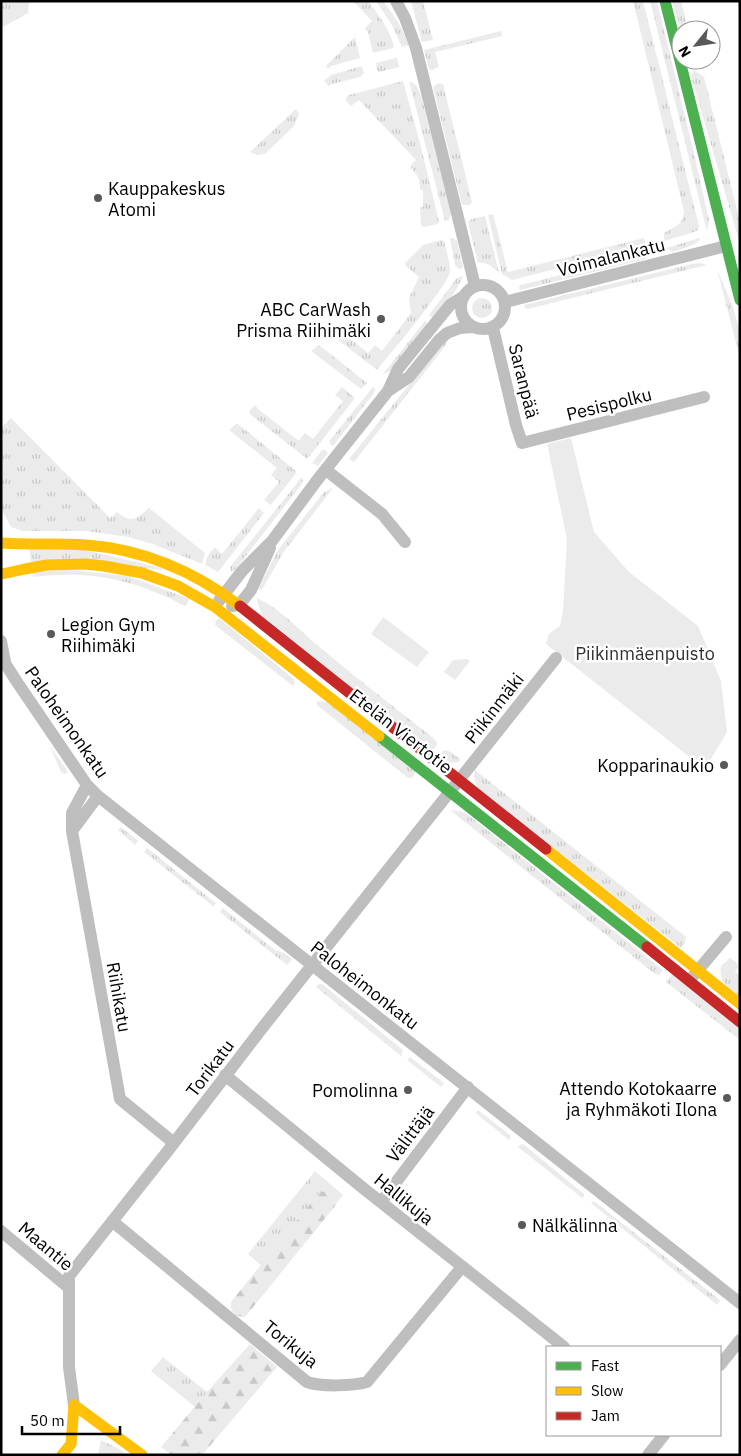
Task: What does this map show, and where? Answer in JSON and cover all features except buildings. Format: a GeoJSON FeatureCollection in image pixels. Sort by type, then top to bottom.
{"type":"FeatureCollection","features":[{"type":"Feature","properties":{"kind":"street"},"geometry":{"type":"LineString","coordinates":[[396,1],[405,18],[416,48],[475,286]]}},
{"type":"Feature","properties":{"kind":"street"},"geometry":{"type":"LineString","coordinates":[[665,1],[740,300]]}},
{"type":"Feature","properties":{"kind":"street","name":"Voimalankatu"},"geometry":{"type":"LineString","coordinates":[[505,302],[726,246]]}},
{"type":"Feature","properties":{"kind":"street"},"geometry":{"type":"LineString","coordinates":[[215,607],[242,571],[272,541],[388,391],[398,369],[450,305],[475,286],[486,285],[495,288],[505,302],[504,315],[500,322],[493,328],[480,330],[472,327],[465,321],[461,313],[461,304],[464,296]]}},
{"type":"Feature","properties":{"kind":"street"},"geometry":{"type":"LineString","coordinates":[[388,391],[410,377],[439,340],[447,333],[460,328],[472,327]]}},
{"type":"Feature","properties":{"kind":"street","name":"Saranpää"},"geometry":{"type":"LineString","coordinates":[[493,328],[522,443]]}},
{"type":"Feature","properties":{"kind":"street","name":"Pesispolku"},"geometry":{"type":"LineString","coordinates":[[522,443],[704,397]]}},
{"type":"Feature","properties":{"kind":"street"},"geometry":{"type":"LineString","coordinates":[[326,470],[382,514],[405,542]]}},
{"type":"Feature","properties":{"kind":"street"},"geometry":{"type":"LineString","coordinates":[[215,607],[239,605],[250,590],[272,541]]}},
{"type":"Feature","properties":{"kind":"street"},"geometry":{"type":"LineString","coordinates":[[1,543],[7,559],[2,575]]}},
{"type":"Feature","properties":{"kind":"street","name":"Etelän Viertotie"},"geometry":{"type":"LineString","coordinates":[[1,543],[98,546],[169,564],[206,582],[239,605],[740,1004]]}},
{"type":"Feature","properties":{"kind":"street","name":"Etelän Viertotie"},"geometry":{"type":"LineString","coordinates":[[2,575],[27,568],[59,565],[110,567],[161,579],[215,607],[547,867],[740,1022]]}},
{"type":"Feature","properties":{"kind":"street","name":"Paloheimonkatu"},"geometry":{"type":"LineString","coordinates":[[1,641],[3,659],[17,682],[87,785],[98,796],[740,1303]]}},
{"type":"Feature","properties":{"kind":"street","name":"Piikinmäki"},"geometry":{"type":"LineString","coordinates":[[458,780],[556,658]]}},
{"type":"Feature","properties":{"kind":"street","name":"Torikatu"},"geometry":{"type":"LineString","coordinates":[[74,1405],[69,1367],[70,1276],[225,1075],[458,780]]}},
{"type":"Feature","properties":{"kind":"street","name":"Riihikatu"},"geometry":{"type":"LineString","coordinates":[[87,785],[72,813],[72,831],[120,1100],[174,1143]]}},
{"type":"Feature","properties":{"kind":"street"},"geometry":{"type":"LineString","coordinates":[[72,831],[98,796]]}},
{"type":"Feature","properties":{"kind":"street"},"geometry":{"type":"LineString","coordinates":[[689,981],[726,937]]}},
{"type":"Feature","properties":{"kind":"street","name":"Hallikuja"},"geometry":{"type":"LineString","coordinates":[[225,1075],[563,1346]]}},
{"type":"Feature","properties":{"kind":"street","name":"Välittäjä"},"geometry":{"type":"LineString","coordinates":[[381,1202],[468,1088]]}},
{"type":"Feature","properties":{"kind":"street","name":"Torikuja"},"geometry":{"type":"LineString","coordinates":[[112,1221],[307,1382],[314,1385],[367,1382],[462,1267]]}},
{"type":"Feature","properties":{"kind":"street","name":"Maantie"},"geometry":{"type":"LineString","coordinates":[[1,1231],[69,1288]]}},
{"type":"Feature","properties":{"kind":"street"},"geometry":{"type":"LineString","coordinates":[[721,1364],[740,1340]]}},
{"type":"Feature","properties":{"kind":"street"},"geometry":{"type":"LineString","coordinates":[[62,1455],[71,1444],[74,1405]]}},
{"type":"Feature","properties":{"kind":"street"},"geometry":{"type":"LineString","coordinates":[[74,1405],[142,1455]]}},
{"type":"Feature","properties":{"kind":"street"},"geometry":{"type":"LineString","coordinates":[[648,1455],[663,1436]]}},
{"type":"Feature","properties":{"kind":"green space"},"geometry":{"type":"Polygon","coordinates":[[[1,1],[29,1],[28,13],[1,28],[1,1]]]}},
{"type":"Feature","properties":{"kind":"green space"},"geometry":{"type":"Polygon","coordinates":[[[353,1],[368,1],[387,29],[394,48],[373,53],[368,32],[365,28],[372,21],[353,1]]]}},
{"type":"Feature","properties":{"kind":"green space"},"geometry":{"type":"Polygon","coordinates":[[[376,1],[383,1],[391,11],[401,27],[408,45],[402,47],[392,25],[376,1]]]}},
{"type":"Feature","properties":{"kind":"green space"},"geometry":{"type":"Polygon","coordinates":[[[411,1],[423,1],[433,40],[422,42],[411,1]]]}},
{"type":"Feature","properties":{"kind":"green space"},"geometry":{"type":"Polygon","coordinates":[[[633,1],[643,1],[699,226],[698,230],[694,232],[664,241],[664,233],[680,223],[684,211],[633,1]]]}},
{"type":"Feature","properties":{"kind":"green space"},"geometry":{"type":"Polygon","coordinates":[[[650,1],[657,1],[671,59],[671,70],[674,70],[709,220],[707,231],[650,1]]]}},
{"type":"Feature","properties":{"kind":"green space"},"geometry":{"type":"Polygon","coordinates":[[[672,1],[681,1],[686,20],[678,20],[672,1]]]}},
{"type":"Feature","properties":{"kind":"green space"},"geometry":{"type":"Polygon","coordinates":[[[501,31],[502,36],[435,52],[439,66],[433,70],[429,69],[424,50],[501,31]]]}},
{"type":"Feature","properties":{"kind":"green space"},"geometry":{"type":"Polygon","coordinates":[[[355,37],[360,58],[331,66],[328,69],[326,66],[355,37]]]}},
{"type":"Feature","properties":{"kind":"green space"},"geometry":{"type":"Polygon","coordinates":[[[397,58],[399,67],[379,72],[377,70],[376,63],[397,58]]]}},
{"type":"Feature","properties":{"kind":"green space"},"geometry":{"type":"Polygon","coordinates":[[[362,66],[364,73],[360,77],[329,86],[324,81],[331,75],[362,66]]]}},
{"type":"Feature","properties":{"kind":"green space"},"geometry":{"type":"Polygon","coordinates":[[[694,70],[704,77],[740,222],[740,244],[691,76],[694,70]]]}},
{"type":"Feature","properties":{"kind":"green space"},"geometry":{"type":"Polygon","coordinates":[[[403,81],[439,222],[438,224],[424,227],[421,225],[420,207],[423,207],[423,190],[420,190],[418,178],[411,168],[411,165],[416,160],[359,100],[351,106],[346,101],[349,95],[403,81]]]}},
{"type":"Feature","properties":{"kind":"green space"},"geometry":{"type":"Polygon","coordinates":[[[409,81],[416,85],[421,95],[451,213],[449,220],[445,221],[409,81]]]}},
{"type":"Feature","properties":{"kind":"green space"},"geometry":{"type":"Polygon","coordinates":[[[438,83],[443,84],[472,202],[470,205],[462,205],[433,87],[438,83]]]}},
{"type":"Feature","properties":{"kind":"green space"},"geometry":{"type":"Polygon","coordinates":[[[296,109],[299,114],[294,126],[265,154],[257,155],[250,152],[296,109]]]}},
{"type":"Feature","properties":{"kind":"green space"},"geometry":{"type":"Polygon","coordinates":[[[493,214],[508,272],[644,238],[646,246],[512,280],[502,274],[488,215],[493,214]]]}},
{"type":"Feature","properties":{"kind":"green space"},"geometry":{"type":"Polygon","coordinates":[[[485,216],[499,273],[487,264],[478,263],[468,222],[485,216]]]}},
{"type":"Feature","properties":{"kind":"green space"},"geometry":{"type":"Polygon","coordinates":[[[450,238],[457,241],[463,268],[459,269],[455,265],[450,238]]]}},
{"type":"Feature","properties":{"kind":"green space"},"geometry":{"type":"Polygon","coordinates":[[[699,238],[700,240],[683,249],[672,252],[667,248],[699,238]]]}},
{"type":"Feature","properties":{"kind":"green space"},"geometry":{"type":"Polygon","coordinates":[[[441,240],[444,241],[449,264],[450,271],[447,278],[418,320],[377,370],[337,339],[337,328],[368,353],[375,345],[382,351],[411,313],[409,298],[419,277],[405,263],[423,245],[441,240]]]}},
{"type":"Feature","properties":{"kind":"green space"},"geometry":{"type":"Polygon","coordinates":[[[648,253],[646,259],[520,290],[519,287],[521,285],[648,253]]]}},
{"type":"Feature","properties":{"kind":"green space"},"geometry":{"type":"Polygon","coordinates":[[[700,263],[707,265],[531,308],[526,309],[524,305],[692,264],[700,263]]]}},
{"type":"Feature","properties":{"kind":"green space"},"geometry":{"type":"Polygon","coordinates":[[[717,269],[733,307],[740,333],[740,358],[717,269]]]}},
{"type":"Feature","properties":{"kind":"green space"},"geometry":{"type":"Polygon","coordinates":[[[463,276],[454,293],[434,319],[429,315],[457,278],[463,276]]]}},
{"type":"Feature","properties":{"kind":"green space"},"geometry":{"type":"Polygon","coordinates":[[[482,298],[489,301],[492,308],[489,315],[482,318],[475,315],[472,308],[475,301],[482,298]]]}},
{"type":"Feature","properties":{"kind":"green space"},"geometry":{"type":"Polygon","coordinates":[[[425,321],[429,325],[393,370],[383,374],[425,321]]]}},
{"type":"Feature","properties":{"kind":"green space"},"geometry":{"type":"Polygon","coordinates":[[[446,339],[446,345],[354,462],[349,459],[446,339]]]}},
{"type":"Feature","properties":{"kind":"green space"},"geometry":{"type":"Polygon","coordinates":[[[319,345],[367,383],[361,389],[311,351],[319,345]]]}},
{"type":"Feature","properties":{"kind":"green space"},"geometry":{"type":"Polygon","coordinates":[[[342,387],[355,398],[308,458],[250,414],[249,411],[255,405],[299,441],[305,433],[313,439],[343,401],[335,395],[342,387]]]}},
{"type":"Feature","properties":{"kind":"green space"},"geometry":{"type":"Polygon","coordinates":[[[373,387],[375,389],[374,393],[333,446],[330,444],[330,440],[373,387]]]}},
{"type":"Feature","properties":{"kind":"green space"},"geometry":{"type":"Polygon","coordinates":[[[11,418],[110,518],[117,512],[126,518],[134,519],[149,508],[205,553],[202,564],[153,544],[128,537],[87,531],[22,531],[11,527],[1,509],[1,428],[11,418]]]}},
{"type":"Feature","properties":{"kind":"green space"},"geometry":{"type":"Polygon","coordinates":[[[236,424],[296,471],[271,505],[264,500],[279,482],[271,475],[277,468],[229,430],[236,424]]]}},
{"type":"Feature","properties":{"kind":"green space","name":"Piikinmäenpuisto"},"geometry":{"type":"Polygon","coordinates":[[[571,438],[594,532],[629,572],[698,626],[721,681],[727,732],[705,769],[546,644],[549,634],[560,626],[563,611],[567,539],[547,444],[571,438]]]}},
{"type":"Feature","properties":{"kind":"green space"},"geometry":{"type":"Polygon","coordinates":[[[322,450],[328,453],[318,466],[312,463],[322,450]]]}},
{"type":"Feature","properties":{"kind":"green space"},"geometry":{"type":"Polygon","coordinates":[[[302,477],[301,485],[232,572],[230,567],[302,477]]]}},
{"type":"Feature","properties":{"kind":"green space"},"geometry":{"type":"Polygon","coordinates":[[[333,488],[283,553],[263,588],[261,590],[258,589],[278,550],[324,492],[333,488]]]}},
{"type":"Feature","properties":{"kind":"green space"},"geometry":{"type":"Polygon","coordinates":[[[259,508],[264,513],[218,572],[205,565],[208,555],[215,547],[222,554],[259,508]]]}},
{"type":"Feature","properties":{"kind":"green space"},"geometry":{"type":"Polygon","coordinates":[[[29,549],[85,550],[170,570],[31,562],[29,549]]]}},
{"type":"Feature","properties":{"kind":"green space"},"geometry":{"type":"Polygon","coordinates":[[[68,570],[128,576],[190,599],[185,606],[147,589],[111,579],[74,575],[33,577],[32,572],[68,570]]]}},
{"type":"Feature","properties":{"kind":"green space"},"geometry":{"type":"Polygon","coordinates":[[[257,598],[282,614],[331,657],[432,737],[437,742],[437,745],[432,751],[264,617],[259,608],[257,598]]]}},
{"type":"Feature","properties":{"kind":"green space"},"geometry":{"type":"Polygon","coordinates":[[[383,617],[429,652],[417,667],[371,634],[383,617]]]}},
{"type":"Feature","properties":{"kind":"green space"},"geometry":{"type":"Polygon","coordinates":[[[219,618],[294,679],[295,683],[293,686],[215,625],[219,618]]]}},
{"type":"Feature","properties":{"kind":"green space"},"geometry":{"type":"Polygon","coordinates":[[[467,659],[470,661],[455,680],[444,672],[453,660],[467,659]]]}},
{"type":"Feature","properties":{"kind":"green space"},"geometry":{"type":"Polygon","coordinates":[[[317,701],[327,702],[416,772],[412,778],[408,778],[317,705],[317,701]]]}},
{"type":"Feature","properties":{"kind":"green space"},"geometry":{"type":"Polygon","coordinates":[[[50,746],[68,772],[65,774],[61,772],[50,746]]]}},
{"type":"Feature","properties":{"kind":"green space"},"geometry":{"type":"Polygon","coordinates":[[[445,750],[460,759],[459,762],[451,762],[439,756],[445,750]]]}},
{"type":"Feature","properties":{"kind":"green space"},"geometry":{"type":"Polygon","coordinates":[[[475,770],[686,937],[681,948],[477,787],[474,777],[475,770]]]}},
{"type":"Feature","properties":{"kind":"green space"},"geometry":{"type":"Polygon","coordinates":[[[450,810],[467,814],[663,970],[659,975],[655,974],[450,810]]]}},
{"type":"Feature","properties":{"kind":"green space"},"geometry":{"type":"Polygon","coordinates":[[[121,827],[138,841],[135,845],[118,830],[121,827]]]}},
{"type":"Feature","properties":{"kind":"green space"},"geometry":{"type":"Polygon","coordinates":[[[147,848],[216,903],[213,906],[144,852],[147,848]]]}},
{"type":"Feature","properties":{"kind":"green space"},"geometry":{"type":"Polygon","coordinates":[[[223,908],[275,950],[284,953],[292,959],[287,965],[220,912],[223,908]]]}},
{"type":"Feature","properties":{"kind":"green space"},"geometry":{"type":"Polygon","coordinates":[[[730,958],[736,962],[738,967],[735,972],[740,975],[740,999],[725,984],[721,976],[721,966],[730,958]]]}},
{"type":"Feature","properties":{"kind":"green space"},"geometry":{"type":"Polygon","coordinates":[[[672,974],[740,1029],[740,1040],[666,982],[672,974]]]}},
{"type":"Feature","properties":{"kind":"green space"},"geometry":{"type":"Polygon","coordinates":[[[322,984],[403,1050],[401,1056],[316,987],[322,984]]]}},
{"type":"Feature","properties":{"kind":"green space"},"geometry":{"type":"Polygon","coordinates":[[[410,1057],[444,1083],[441,1087],[407,1060],[410,1057]]]}},
{"type":"Feature","properties":{"kind":"green space"},"geometry":{"type":"Polygon","coordinates":[[[478,1110],[510,1135],[511,1138],[509,1140],[478,1115],[476,1113],[478,1110]]]}},
{"type":"Feature","properties":{"kind":"green space"},"geometry":{"type":"Polygon","coordinates":[[[523,1144],[584,1194],[584,1197],[582,1198],[518,1147],[523,1144]]]}},
{"type":"Feature","properties":{"kind":"green space"},"geometry":{"type":"Polygon","coordinates":[[[315,1171],[343,1195],[276,1278],[248,1254],[315,1171]]]}},
{"type":"Feature","properties":{"kind":"green space"},"geometry":{"type":"Polygon","coordinates":[[[320,1192],[327,1192],[334,1198],[335,1206],[245,1317],[236,1316],[231,1309],[231,1302],[320,1192]]]}},
{"type":"Feature","properties":{"kind":"green space"},"geometry":{"type":"Polygon","coordinates":[[[595,1202],[720,1300],[717,1305],[591,1203],[595,1202]]]}},
{"type":"Feature","properties":{"kind":"green space"},"geometry":{"type":"Polygon","coordinates":[[[250,1344],[277,1367],[202,1455],[171,1455],[161,1447],[250,1344]]]}},
{"type":"Feature","properties":{"kind":"green space"},"geometry":{"type":"Polygon","coordinates":[[[163,1357],[207,1392],[195,1407],[151,1371],[163,1357]]]}},
{"type":"Feature","properties":{"kind":"green space"},"geometry":{"type":"Polygon","coordinates":[[[101,1440],[119,1449],[126,1455],[98,1455],[101,1440]]]}},
{"type":"Feature","properties":{"kind":"traffic: fast"},"geometry":{"type":"LineString","coordinates":[[665,1],[740,300]]}},
{"type":"Feature","properties":{"kind":"traffic: fast"},"geometry":{"type":"LineString","coordinates":[[379,736],[647,947]]}},
{"type":"Feature","properties":{"kind":"traffic: slow"},"geometry":{"type":"LineString","coordinates":[[2,543],[86,545],[127,551],[167,564],[186,573],[240,606]]}},
{"type":"Feature","properties":{"kind":"traffic: slow"},"geometry":{"type":"LineString","coordinates":[[2,574],[47,565],[85,564],[142,573],[178,586],[215,607],[379,736]]}},
{"type":"Feature","properties":{"kind":"traffic: slow"},"geometry":{"type":"LineString","coordinates":[[546,849],[740,1004]]}},
{"type":"Feature","properties":{"kind":"traffic: slow"},"geometry":{"type":"LineString","coordinates":[[74,1405],[142,1455]]}},
{"type":"Feature","properties":{"kind":"traffic: slow"},"geometry":{"type":"LineString","coordinates":[[62,1455],[71,1444],[74,1405]]}},
{"type":"Feature","properties":{"kind":"traffic: jam"},"geometry":{"type":"LineString","coordinates":[[240,606],[546,849]]}},
{"type":"Feature","properties":{"kind":"traffic: jam"},"geometry":{"type":"LineString","coordinates":[[647,947],[740,1022]]}},
{"type":"Feature","properties":{"kind":"place","name":"Kauppakeskus Atomi"},"geometry":{"type":"Point","coordinates":[98,198]}},
{"type":"Feature","properties":{"kind":"place","name":"ABC CarWash Prisma Riihimäki"},"geometry":{"type":"Point","coordinates":[381,319]}},
{"type":"Feature","properties":{"kind":"place","name":"Legion Gym Riihimäki"},"geometry":{"type":"Point","coordinates":[51,634]}},
{"type":"Feature","properties":{"kind":"place","name":"Kopparinaukio"},"geometry":{"type":"Point","coordinates":[724,765]}},
{"type":"Feature","properties":{"kind":"place","name":"Pomolinna"},"geometry":{"type":"Point","coordinates":[408,1090]}},
{"type":"Feature","properties":{"kind":"place","name":"Attendo Kotokaarre ja Ryhmäkoti Ilona"},"geometry":{"type":"Point","coordinates":[727,1098]}},
{"type":"Feature","properties":{"kind":"place","name":"Nälkälinna"},"geometry":{"type":"Point","coordinates":[522,1225]}}]}
